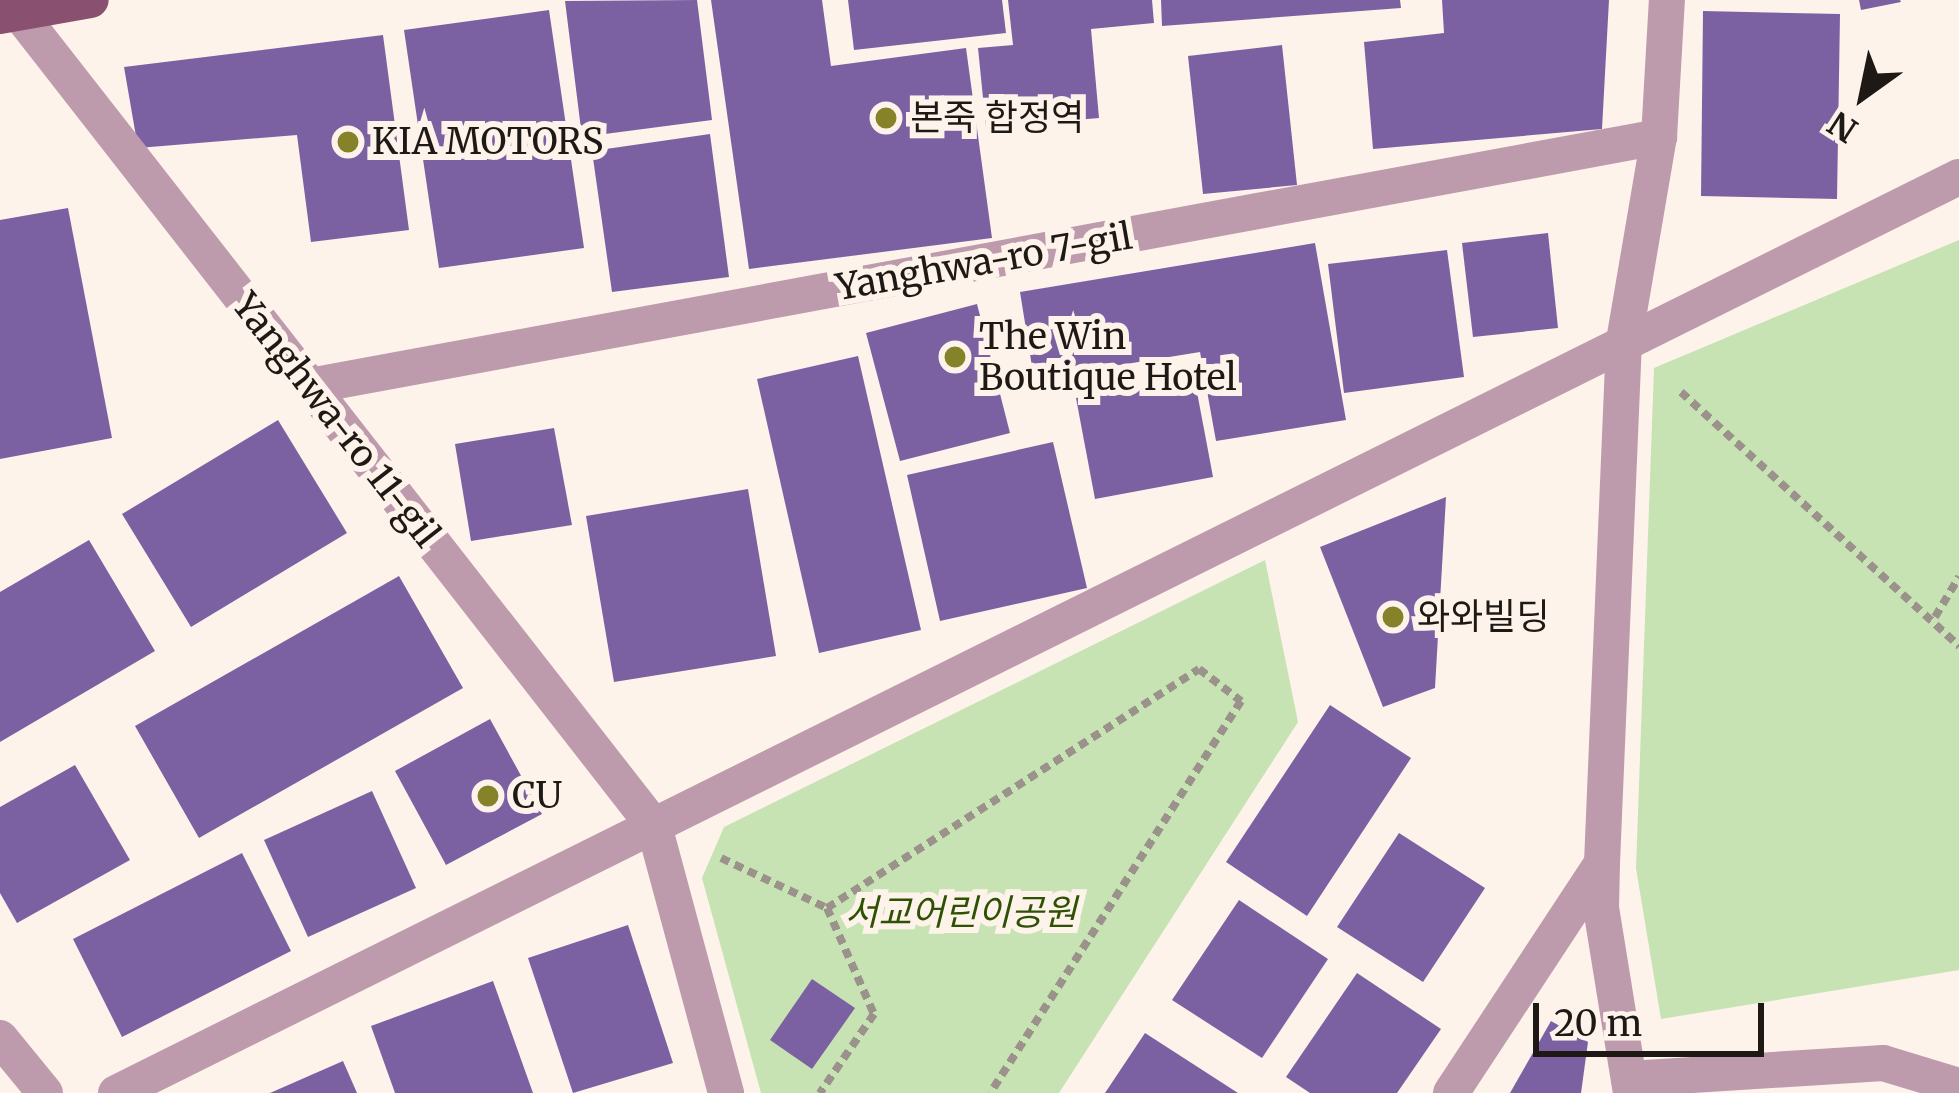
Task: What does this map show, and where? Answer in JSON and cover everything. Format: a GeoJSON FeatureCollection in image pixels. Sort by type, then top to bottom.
{"type":"FeatureCollection","features":[{"type":"Feature","properties":{"kind":"main road"},"geometry":{"type":"LineString","coordinates":[[10,14],[92,0]]}},
{"type":"Feature","properties":{"kind":"street"},"geometry":{"type":"LineString","coordinates":[[1667,0],[1659,137],[1623,354],[1602,863],[1601,907],[1630,1086],[1883,1063],[1959,1086]]}},
{"type":"Feature","properties":{"kind":"street","name":"Yanghwa-ro 11-gil"},"geometry":{"type":"LineString","coordinates":[[10,14],[310,386],[654,826],[726,1093]]}},
{"type":"Feature","properties":{"kind":"street","name":"Yanghwa-ro 7-gil"},"geometry":{"type":"LineString","coordinates":[[310,386],[1659,137]]}},
{"type":"Feature","properties":{"kind":"street"},"geometry":{"type":"LineString","coordinates":[[116,1093],[1623,354],[1959,177]]}},
{"type":"Feature","properties":{"kind":"street"},"geometry":{"type":"LineString","coordinates":[[1451,1093],[1602,863]]}},
{"type":"Feature","properties":{"kind":"street"},"geometry":{"type":"LineString","coordinates":[[0,1038],[45,1093]]}},
{"type":"Feature","properties":{"kind":"path"},"geometry":{"type":"LineString","coordinates":[[1623,354],[1654,368],[1935,617],[1959,646]]}},
{"type":"Feature","properties":{"kind":"path"},"geometry":{"type":"LineString","coordinates":[[1935,617],[1959,577]]}},
{"type":"Feature","properties":{"kind":"path"},"geometry":{"type":"LineString","coordinates":[[827,908],[1199,669],[1241,701],[990,1093]]}},
{"type":"Feature","properties":{"kind":"path"},"geometry":{"type":"LineString","coordinates":[[712,854],[827,908],[874,1014],[820,1093]]}},
{"type":"Feature","properties":{"kind":"green space"},"geometry":{"type":"Polygon","coordinates":[[[1959,240],[1959,970],[1661,1019],[1636,868],[1654,368],[1959,240]]]}},
{"type":"Feature","properties":{"kind":"green space","name":"서교어린이공원"},"geometry":{"type":"Polygon","coordinates":[[[1265,560],[1298,722],[1059,1093],[761,1093],[702,878],[724,827],[1265,560]]]}},
{"type":"Feature","properties":{"kind":"building"},"geometry":{"type":"Polygon","coordinates":[[[697,0],[712,120],[582,137],[565,1],[697,0]]]}},
{"type":"Feature","properties":{"kind":"building"},"geometry":{"type":"Polygon","coordinates":[[[711,0],[822,0],[831,66],[966,48],[992,238],[749,269],[711,0]]]}},
{"type":"Feature","properties":{"kind":"building"},"geometry":{"type":"Polygon","coordinates":[[[848,0],[1002,0],[1006,33],[854,50],[848,0]]]}},
{"type":"Feature","properties":{"kind":"building"},"geometry":{"type":"Polygon","coordinates":[[[1008,0],[1152,0],[1154,23],[1091,29],[1099,118],[986,128],[978,48],[1013,45],[1008,0]]]}},
{"type":"Feature","properties":{"kind":"building"},"geometry":{"type":"Polygon","coordinates":[[[1161,0],[1400,0],[1401,8],[1162,26],[1161,0]]]}},
{"type":"Feature","properties":{"kind":"building"},"geometry":{"type":"Polygon","coordinates":[[[1442,0],[1609,0],[1602,129],[1373,149],[1364,42],[1444,33],[1442,0]]]}},
{"type":"Feature","properties":{"kind":"building"},"geometry":{"type":"Polygon","coordinates":[[[1859,0],[1900,0],[1901,2],[1861,10],[1859,0]]]}},
{"type":"Feature","properties":{"kind":"building"},"geometry":{"type":"Polygon","coordinates":[[[549,10],[584,248],[439,268],[404,30],[549,10]]]}},
{"type":"Feature","properties":{"kind":"building"},"geometry":{"type":"Polygon","coordinates":[[[1703,11],[1840,14],[1837,199],[1701,196],[1703,11]]]}},
{"type":"Feature","properties":{"kind":"building","name":"KIA MOTORS"},"geometry":{"type":"Polygon","coordinates":[[[383,35],[409,230],[311,242],[297,135],[138,148],[124,67],[383,35]]]}},
{"type":"Feature","properties":{"kind":"building"},"geometry":{"type":"Polygon","coordinates":[[[1282,45],[1297,185],[1203,194],[1188,56],[1282,45]]]}},
{"type":"Feature","properties":{"kind":"building"},"geometry":{"type":"Polygon","coordinates":[[[710,134],[729,277],[612,292],[592,151],[710,134]]]}},
{"type":"Feature","properties":{"kind":"building"},"geometry":{"type":"Polygon","coordinates":[[[68,208],[112,438],[0,459],[0,220],[68,208]]]}},
{"type":"Feature","properties":{"kind":"building"},"geometry":{"type":"Polygon","coordinates":[[[1548,233],[1558,328],[1473,337],[1462,243],[1548,233]]]}},
{"type":"Feature","properties":{"kind":"building"},"geometry":{"type":"Polygon","coordinates":[[[1315,243],[1346,420],[1216,441],[1200,352],[1034,379],[1020,292],[1315,243]]]}},
{"type":"Feature","properties":{"kind":"building"},"geometry":{"type":"Polygon","coordinates":[[[1447,250],[1464,377],[1344,393],[1328,264],[1447,250]]]}},
{"type":"Feature","properties":{"kind":"building"},"geometry":{"type":"Polygon","coordinates":[[[977,304],[1010,433],[900,461],[866,333],[977,304]]]}},
{"type":"Feature","properties":{"kind":"building"},"geometry":{"type":"Polygon","coordinates":[[[858,356],[921,630],[819,653],[757,379],[858,356]]]}},
{"type":"Feature","properties":{"kind":"building"},"geometry":{"type":"Polygon","coordinates":[[[1194,376],[1213,477],[1095,499],[1076,398],[1194,376]]]}},
{"type":"Feature","properties":{"kind":"building"},"geometry":{"type":"Polygon","coordinates":[[[278,420],[347,533],[191,627],[122,514],[278,420]]]}},
{"type":"Feature","properties":{"kind":"building"},"geometry":{"type":"Polygon","coordinates":[[[554,428],[572,525],[471,541],[455,444],[554,428]]]}},
{"type":"Feature","properties":{"kind":"building"},"geometry":{"type":"Polygon","coordinates":[[[1053,442],[1087,588],[940,621],[907,475],[1053,442]]]}},
{"type":"Feature","properties":{"kind":"building"},"geometry":{"type":"Polygon","coordinates":[[[748,489],[776,656],[614,682],[586,516],[748,489]]]}},
{"type":"Feature","properties":{"kind":"building","name":"와와빌딩"},"geometry":{"type":"Polygon","coordinates":[[[1446,497],[1435,688],[1383,707],[1320,547],[1446,497]]]}},
{"type":"Feature","properties":{"kind":"building"},"geometry":{"type":"Polygon","coordinates":[[[89,540],[155,651],[0,742],[0,592],[89,540]]]}},
{"type":"Feature","properties":{"kind":"building"},"geometry":{"type":"Polygon","coordinates":[[[399,576],[463,688],[199,838],[135,726],[399,576]]]}},
{"type":"Feature","properties":{"kind":"building"},"geometry":{"type":"Polygon","coordinates":[[[1330,705],[1411,758],[1307,916],[1226,862],[1330,705]]]}},
{"type":"Feature","properties":{"kind":"building"},"geometry":{"type":"Polygon","coordinates":[[[490,719],[542,814],[446,865],[395,771],[490,719]]]}},
{"type":"Feature","properties":{"kind":"building"},"geometry":{"type":"Polygon","coordinates":[[[75,765],[130,860],[17,923],[0,893],[0,807],[75,765]]]}},
{"type":"Feature","properties":{"kind":"building"},"geometry":{"type":"Polygon","coordinates":[[[372,791],[416,888],[308,937],[264,840],[372,791]]]}},
{"type":"Feature","properties":{"kind":"building"},"geometry":{"type":"Polygon","coordinates":[[[1399,833],[1485,888],[1423,982],[1337,927],[1399,833]]]}},
{"type":"Feature","properties":{"kind":"building"},"geometry":{"type":"Polygon","coordinates":[[[242,853],[291,951],[122,1037],[73,939],[242,853]]]}},
{"type":"Feature","properties":{"kind":"building"},"geometry":{"type":"Polygon","coordinates":[[[1239,900],[1328,959],[1262,1058],[1172,1000],[1239,900]]]}},
{"type":"Feature","properties":{"kind":"building"},"geometry":{"type":"Polygon","coordinates":[[[628,925],[673,1063],[573,1093],[528,958],[628,925]]]}},
{"type":"Feature","properties":{"kind":"building"},"geometry":{"type":"Polygon","coordinates":[[[1357,973],[1441,1029],[1397,1093],[1310,1093],[1286,1077],[1357,973]]]}},
{"type":"Feature","properties":{"kind":"building"},"geometry":{"type":"Polygon","coordinates":[[[812,979],[855,1008],[812,1069],[770,1040],[812,979]]]}},
{"type":"Feature","properties":{"kind":"building"},"geometry":{"type":"Polygon","coordinates":[[[493,981],[533,1093],[395,1093],[371,1026],[493,981]]]}},
{"type":"Feature","properties":{"kind":"building"},"geometry":{"type":"Polygon","coordinates":[[[1551,1021],[1588,1042],[1581,1093],[1510,1093],[1551,1021]]]}},
{"type":"Feature","properties":{"kind":"building"},"geometry":{"type":"Polygon","coordinates":[[[1145,1033],[1238,1093],[1105,1093],[1145,1033]]]}},
{"type":"Feature","properties":{"kind":"building"},"geometry":{"type":"Polygon","coordinates":[[[343,1061],[357,1093],[270,1093],[343,1061]]]}},
{"type":"Feature","properties":{"kind":"place","name":"본죽 합정역"},"geometry":{"type":"Point","coordinates":[886,118]}},
{"type":"Feature","properties":{"kind":"place","name":"KIA MOTORS"},"geometry":{"type":"Point","coordinates":[348,142]}},
{"type":"Feature","properties":{"kind":"place","name":"The Win Boutique Hotel"},"geometry":{"type":"Point","coordinates":[955,357]}},
{"type":"Feature","properties":{"kind":"place","name":"와와빌딩"},"geometry":{"type":"Point","coordinates":[1393,617]}},
{"type":"Feature","properties":{"kind":"place","name":"CU"},"geometry":{"type":"Point","coordinates":[488,796]}}]}
